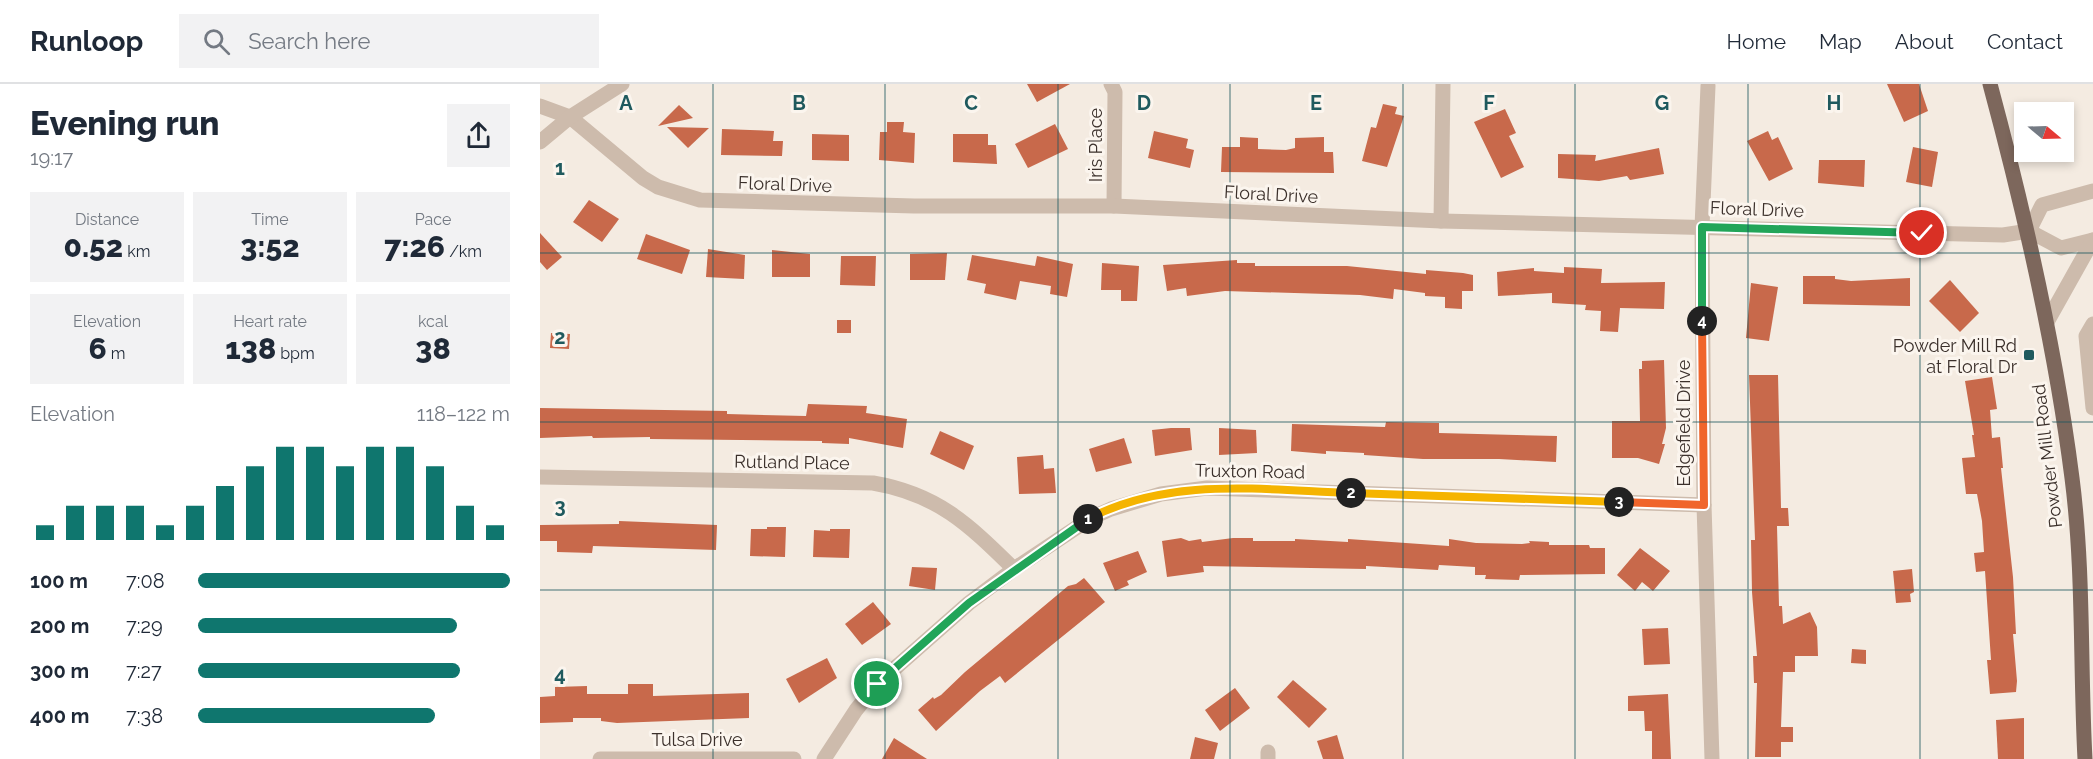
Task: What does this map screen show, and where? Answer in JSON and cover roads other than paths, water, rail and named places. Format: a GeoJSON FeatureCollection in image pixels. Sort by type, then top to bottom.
{"type":"FeatureCollection","features":[{"type":"Feature","properties":{"kind":"main road","name":"Powder Mill Road"},"geometry":{"type":"LineString","coordinates":[[1990,84],[2029,231],[2047,322],[2072,480],[2088,720],[2085,759]]}},
{"type":"Feature","properties":{"kind":"street"},"geometry":{"type":"LineString","coordinates":[[540,142],[570,117],[622,84]]}},
{"type":"Feature","properties":{"kind":"street","name":"Iris Place"},"geometry":{"type":"LineString","coordinates":[[1112,84],[1115,92],[1114,206]]}},
{"type":"Feature","properties":{"kind":"street"},"geometry":{"type":"LineString","coordinates":[[1441,221],[1443,84]]}},
{"type":"Feature","properties":{"kind":"street","name":"Edgefield Drive"},"geometry":{"type":"LineString","coordinates":[[1708,86],[1702,227],[1704,505],[1712,759]]}},
{"type":"Feature","properties":{"kind":"street","name":"Floral Drive"},"geometry":{"type":"LineString","coordinates":[[540,106],[570,117],[643,178],[680,196],[700,200],[902,206],[1114,206],[1441,221],[2003,235],[2029,231]]}},
{"type":"Feature","properties":{"kind":"street"},"geometry":{"type":"LineString","coordinates":[[2093,191],[2042,205],[2029,231],[2061,248],[2093,240]]}},
{"type":"Feature","properties":{"kind":"street"},"geometry":{"type":"LineString","coordinates":[[2047,322],[2093,240]]}},
{"type":"Feature","properties":{"kind":"street"},"geometry":{"type":"LineString","coordinates":[[2093,324],[2086,336],[2093,408]]}},
{"type":"Feature","properties":{"kind":"street","name":"Rutland Place"},"geometry":{"type":"LineString","coordinates":[[540,477],[873,483],[898,487],[930,499],[950,510],[1014,569]]}},
{"type":"Feature","properties":{"kind":"street","name":"Truxton Road"},"geometry":{"type":"LineString","coordinates":[[824,759],[856,710],[877,684],[969,603],[1014,569],[1090,518],[1137,501],[1178,490],[1207,488],[1704,505]]}},
{"type":"Feature","properties":{"kind":"street","name":"Tulsa Drive"},"geometry":{"type":"LineString","coordinates":[[600,759],[794,759]]}},
{"type":"Feature","properties":{"kind":"place","name":"Powder Mill Rd at Floral Dr"},"geometry":{"type":"Point","coordinates":[2029,355]}}]}
